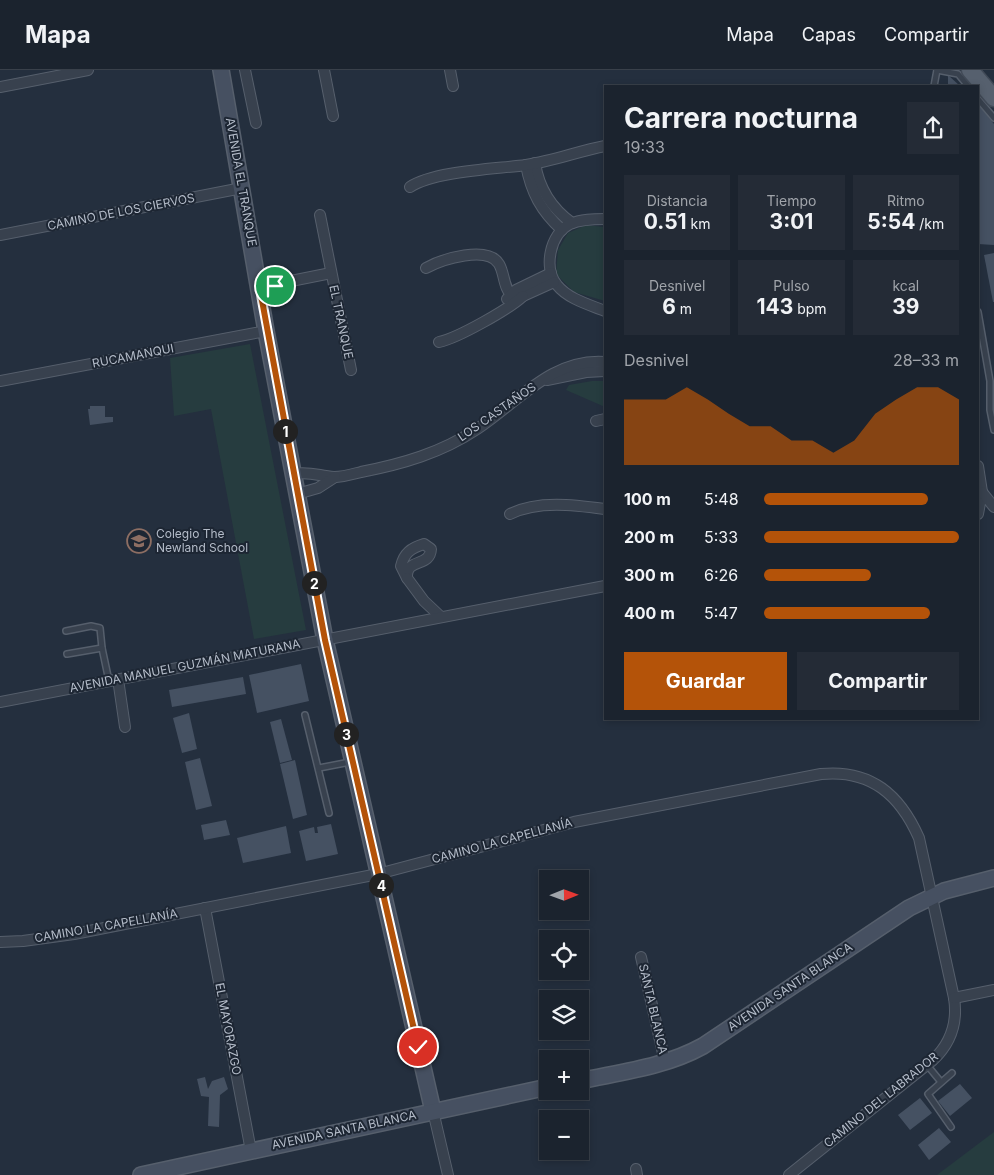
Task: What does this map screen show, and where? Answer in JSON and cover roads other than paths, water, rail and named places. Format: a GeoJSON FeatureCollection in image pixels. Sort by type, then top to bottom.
{"type":"FeatureCollection","features":[{"type":"Feature","properties":{"kind":"main road","name":"AVENIDA EL TRANQUE"},"geometry":{"type":"LineString","coordinates":[[220,70],[258,275],[266,331],[325,640],[433,1111]]}},
{"type":"Feature","properties":{"kind":"main road"},"geometry":{"type":"LineString","coordinates":[[970,70],[994,100]]}},
{"type":"Feature","properties":{"kind":"main road","name":"AVENIDA SANTA BLANCA"},"geometry":{"type":"LineString","coordinates":[[589,1078],[665,1062],[703,1046],[909,908],[957,886],[994,878]]}},
{"type":"Feature","properties":{"kind":"main road","name":"AVENIDA SANTA BLANCA"},"geometry":{"type":"LineString","coordinates":[[142,1175],[539,1089]]}},
{"type":"Feature","properties":{"kind":"street"},"geometry":{"type":"LineString","coordinates":[[0,86],[88,70]]}},
{"type":"Feature","properties":{"kind":"street"},"geometry":{"type":"LineString","coordinates":[[245,70],[256,123]]}},
{"type":"Feature","properties":{"kind":"street"},"geometry":{"type":"LineString","coordinates":[[324,70],[333,116]]}},
{"type":"Feature","properties":{"kind":"street"},"geometry":{"type":"LineString","coordinates":[[450,70],[453,86]]}},
{"type":"Feature","properties":{"kind":"street"},"geometry":{"type":"LineString","coordinates":[[410,187],[436,178],[492,168],[531,164],[604,146]]}},
{"type":"Feature","properties":{"kind":"street"},"geometry":{"type":"LineString","coordinates":[[531,164],[546,198],[555,210],[572,223]]}},
{"type":"Feature","properties":{"kind":"street"},"geometry":{"type":"LineString","coordinates":[[531,164],[531,189],[548,217],[562,230]]}},
{"type":"Feature","properties":{"kind":"street","name":"CAMINO DE LOS CIERVOS"},"geometry":{"type":"LineString","coordinates":[[0,235],[242,188]]}},
{"type":"Feature","properties":{"kind":"street","name":"EL TRANQUE"},"geometry":{"type":"LineString","coordinates":[[320,215],[351,370]]}},
{"type":"Feature","properties":{"kind":"street"},"geometry":{"type":"LineString","coordinates":[[604,219],[590,219],[572,223],[562,230],[556,238],[550,254],[553,277],[561,290],[572,297],[604,311]]}},
{"type":"Feature","properties":{"kind":"street"},"geometry":{"type":"LineString","coordinates":[[426,268],[440,261],[481,254],[494,258],[504,276],[510,295],[500,311]]}},
{"type":"Feature","properties":{"kind":"street","name":"EL TRANQUE"},"geometry":{"type":"LineString","coordinates":[[261,295],[281,283],[331,273]]}},
{"type":"Feature","properties":{"kind":"street"},"geometry":{"type":"LineString","coordinates":[[258,275],[281,283]]}},
{"type":"Feature","properties":{"kind":"street"},"geometry":{"type":"LineString","coordinates":[[504,276],[523,292]]}},
{"type":"Feature","properties":{"kind":"street"},"geometry":{"type":"LineString","coordinates":[[510,295],[515,297],[553,277]]}},
{"type":"Feature","properties":{"kind":"street"},"geometry":{"type":"LineString","coordinates":[[439,342],[457,336],[500,311],[523,292]]}},
{"type":"Feature","properties":{"kind":"street","name":"RUCAMANQUI"},"geometry":{"type":"LineString","coordinates":[[0,381],[266,331]]}},
{"type":"Feature","properties":{"kind":"street","name":"LOS CASTAÑOS"},"geometry":{"type":"LineString","coordinates":[[297,494],[318,488],[335,477],[405,463],[444,448],[482,426],[530,388],[556,371],[574,365],[604,362]]}},
{"type":"Feature","properties":{"kind":"street","name":"LOS CASTAÑOS"},"geometry":{"type":"LineString","coordinates":[[543,380],[581,372],[604,371]]}},
{"type":"Feature","properties":{"kind":"street","name":"LOS CASTAÑOS"},"geometry":{"type":"LineString","coordinates":[[293,474],[309,472],[335,477]]}},
{"type":"Feature","properties":{"kind":"street"},"geometry":{"type":"LineString","coordinates":[[979,472],[982,492],[979,508]]}},
{"type":"Feature","properties":{"kind":"street"},"geometry":{"type":"LineString","coordinates":[[982,492],[994,507]]}},
{"type":"Feature","properties":{"kind":"street"},"geometry":{"type":"LineString","coordinates":[[510,514],[520,509],[541,506],[568,505],[604,509]]}},
{"type":"Feature","properties":{"kind":"street"},"geometry":{"type":"LineString","coordinates":[[979,514],[994,512]]}},
{"type":"Feature","properties":{"kind":"street"},"geometry":{"type":"LineString","coordinates":[[407,578],[424,601],[441,618]]}},
{"type":"Feature","properties":{"kind":"street","name":"AVENIDA MANUEL GUZMÁN MATURANA"},"geometry":{"type":"LineString","coordinates":[[0,702],[604,586]]}},
{"type":"Feature","properties":{"kind":"street"},"geometry":{"type":"LineString","coordinates":[[422,621],[424,601]]}},
{"type":"Feature","properties":{"kind":"street"},"geometry":{"type":"LineString","coordinates":[[113,680],[125,727]]}},
{"type":"Feature","properties":{"kind":"street","name":"CAMINO LA CAPELLANÍA"},"geometry":{"type":"LineString","coordinates":[[0,942],[50,938],[378,874],[574,822],[837,773],[873,782],[888,792],[901,806],[918,838],[932,896]]}},
{"type":"Feature","properties":{"kind":"street","name":"CAMINO DEL LABRADOR"},"geometry":{"type":"LineString","coordinates":[[789,1175],[927,1065],[945,1047],[952,1032],[955,1015],[954,998],[932,896]]}},
{"type":"Feature","properties":{"kind":"street","name":"EL MAYORAZGO"},"geometry":{"type":"LineString","coordinates":[[205,908],[251,1151]]}},
{"type":"Feature","properties":{"kind":"street","name":"SANTA BLANCA"},"geometry":{"type":"LineString","coordinates":[[641,956],[665,1062]]}},
{"type":"Feature","properties":{"kind":"street"},"geometry":{"type":"LineString","coordinates":[[954,998],[994,990]]}},
{"type":"Feature","properties":{"kind":"street","name":"AVENIDA EL TRANQUE"},"geometry":{"type":"LineString","coordinates":[[433,1111],[448,1175]]}},
{"type":"Feature","properties":{"kind":"lane"},"geometry":{"type":"LineString","coordinates":[[934,85],[937,70],[958,74],[967,85]]}},
{"type":"Feature","properties":{"kind":"lane"},"geometry":{"type":"LineString","coordinates":[[979,92],[994,100]]}},
{"type":"Feature","properties":{"kind":"lane"},"geometry":{"type":"LineString","coordinates":[[979,100],[994,118]]}},
{"type":"Feature","properties":{"kind":"lane"},"geometry":{"type":"LineString","coordinates":[[979,317],[992,380],[990,410],[994,430]]}},
{"type":"Feature","properties":{"kind":"lane"},"geometry":{"type":"LineString","coordinates":[[66,631],[97,626],[100,628],[102,648],[113,680]]}},
{"type":"Feature","properties":{"kind":"lane"},"geometry":{"type":"LineString","coordinates":[[67,654],[102,648]]}},
{"type":"Feature","properties":{"kind":"lane"},"geometry":{"type":"LineString","coordinates":[[305,715],[329,813]]}},
{"type":"Feature","properties":{"kind":"lane"},"geometry":{"type":"LineString","coordinates":[[319,768],[352,761]]}},
{"type":"Feature","properties":{"kind":"lane"},"geometry":{"type":"LineString","coordinates":[[927,1065],[941,1082]]}},
{"type":"Feature","properties":{"kind":"lane"},"geometry":{"type":"LineString","coordinates":[[951,1127],[928,1094],[952,1073]]}},
{"type":"Feature","properties":{"kind":"place","name":"Colegio The Newland School"},"geometry":{"type":"Point","coordinates":[139,541]}}]}
